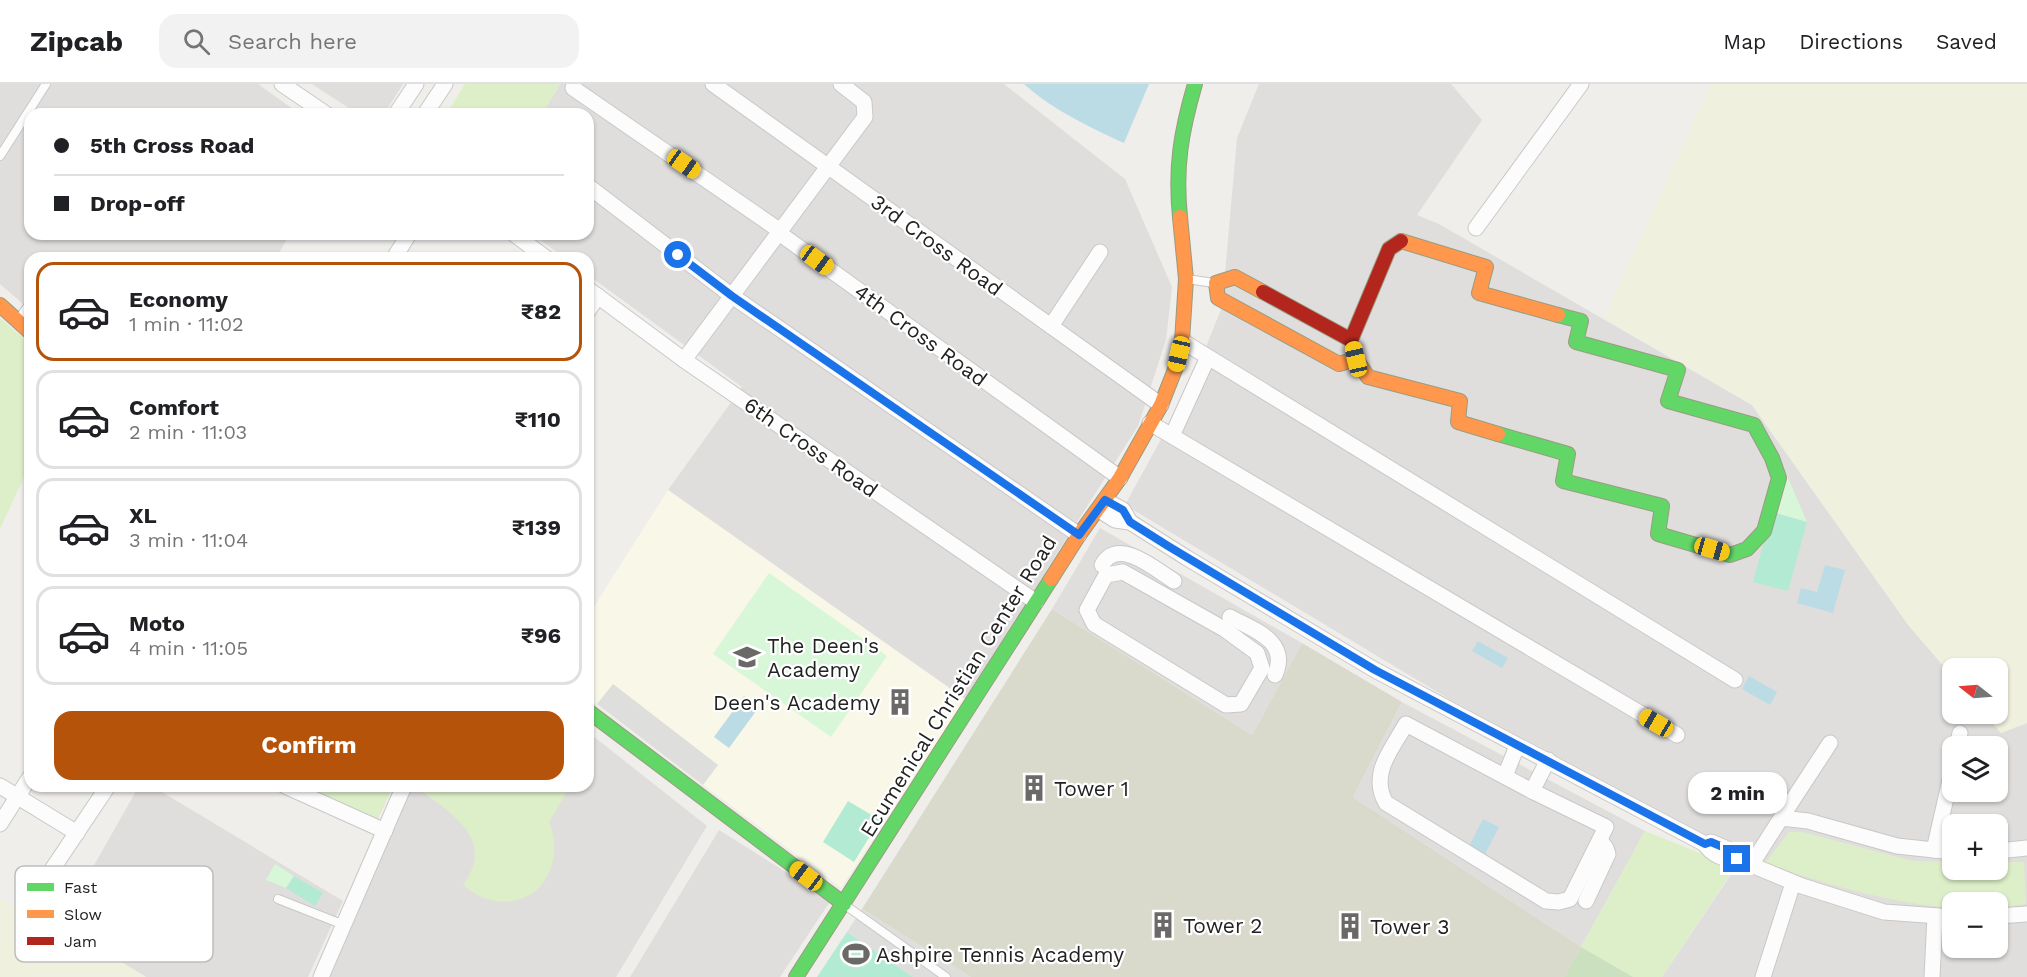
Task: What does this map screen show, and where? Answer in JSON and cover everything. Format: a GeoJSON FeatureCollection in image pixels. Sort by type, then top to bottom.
{"type":"FeatureCollection","features":[{"type":"Feature","properties":{"kind":"street"},"geometry":{"type":"LineString","coordinates":[[282,84],[317,108]]}},
{"type":"Feature","properties":{"kind":"street"},"geometry":{"type":"LineString","coordinates":[[400,108],[416,84]]}},
{"type":"Feature","properties":{"kind":"street"},"geometry":{"type":"LineString","coordinates":[[429,108],[445,84]]}},
{"type":"Feature","properties":{"kind":"street","name":"3rd Cross Road"},"geometry":{"type":"LineString","coordinates":[[713,84],[1161,405]]}},
{"type":"Feature","properties":{"kind":"street"},"geometry":{"type":"LineString","coordinates":[[684,360],[865,117],[864,102],[841,84]]}},
{"type":"Feature","properties":{"kind":"street","name":"Ecumenical Christian Center Road"},"geometry":{"type":"LineString","coordinates":[[796,977],[1079,535],[1120,478],[1161,405],[1176,366],[1182,341],[1186,279],[1178,189],[1178,156],[1184,121],[1195,84]]}},
{"type":"Feature","properties":{"kind":"street"},"geometry":{"type":"LineString","coordinates":[[1476,228],[1581,84]]}},
{"type":"Feature","properties":{"kind":"street","name":"4th Cross Road"},"geometry":{"type":"LineString","coordinates":[[573,88],[766,221],[779,233],[1120,478]]}},
{"type":"Feature","properties":{"kind":"street"},"geometry":{"type":"LineString","coordinates":[[594,191],[732,296],[1079,535]]}},
{"type":"Feature","properties":{"kind":"street"},"geometry":{"type":"LineString","coordinates":[[522,240],[538,252]]}},
{"type":"Feature","properties":{"kind":"street"},"geometry":{"type":"LineString","coordinates":[[1401,241],[1486,267],[1479,293],[1581,321],[1576,342],[1678,370],[1668,400],[1754,425],[1772,458],[1779,478],[1764,531],[1748,549],[1730,555],[1658,534],[1662,507],[1563,481],[1568,454],[1458,422],[1460,401],[1368,377],[1356,359],[1340,364],[1218,298],[1216,284],[1235,277],[1351,340],[1389,249],[1401,241]]}},
{"type":"Feature","properties":{"kind":"street"},"geometry":{"type":"LineString","coordinates":[[1051,326],[1100,252]]}},
{"type":"Feature","properties":{"kind":"street","name":"6th Cross Road"},"geometry":{"type":"LineString","coordinates":[[594,294],[684,360],[1036,602]]}},
{"type":"Feature","properties":{"kind":"street"},"geometry":{"type":"LineString","coordinates":[[0,305],[24,327]]}},
{"type":"Feature","properties":{"kind":"street"},"geometry":{"type":"LineString","coordinates":[[1182,341],[1735,680]]}},
{"type":"Feature","properties":{"kind":"street"},"geometry":{"type":"LineString","coordinates":[[1172,436],[1208,357]]}},
{"type":"Feature","properties":{"kind":"street"},"geometry":{"type":"LineString","coordinates":[[1150,423],[1677,735]]}},
{"type":"Feature","properties":{"kind":"street"},"geometry":{"type":"LineString","coordinates":[[1102,505],[1115,520],[1130,522],[1375,670],[1705,844],[1708,850],[1728,860],[1744,862],[1793,883],[1884,912],[1942,916]]}},
{"type":"Feature","properties":{"kind":"street"},"geometry":{"type":"LineString","coordinates":[[1102,565],[1112,554],[1126,553],[1174,581]]}},
{"type":"Feature","properties":{"kind":"street"},"geometry":{"type":"LineString","coordinates":[[1166,596],[1187,558]]}},
{"type":"Feature","properties":{"kind":"street"},"geometry":{"type":"LineString","coordinates":[[1227,623],[1257,653],[1262,668],[1241,704],[1226,705],[1094,624],[1087,610],[1106,575],[1123,572],[1166,596],[1271,640],[1278,655],[1278,669],[1275,675]]}},
{"type":"Feature","properties":{"kind":"street"},"geometry":{"type":"LineString","coordinates":[[1227,623],[1244,592]]}},
{"type":"Feature","properties":{"kind":"street"},"geometry":{"type":"LineString","coordinates":[[594,716],[844,904]]}},
{"type":"Feature","properties":{"kind":"street"},"geometry":{"type":"LineString","coordinates":[[1380,755],[1396,724],[1402,720],[1532,791],[1606,827],[1570,899],[1546,902],[1386,803],[1380,794],[1380,771],[1406,723]]}},
{"type":"Feature","properties":{"kind":"street"},"geometry":{"type":"LineString","coordinates":[[1744,862],[1781,818],[1830,743]]}},
{"type":"Feature","properties":{"kind":"street"},"geometry":{"type":"LineString","coordinates":[[1504,776],[1517,746]]}},
{"type":"Feature","properties":{"kind":"street"},"geometry":{"type":"LineString","coordinates":[[1532,791],[1548,760]]}},
{"type":"Feature","properties":{"kind":"street"},"geometry":{"type":"LineString","coordinates":[[0,786],[77,833]]}},
{"type":"Feature","properties":{"kind":"street"},"geometry":{"type":"LineString","coordinates":[[0,824],[24,786]]}},
{"type":"Feature","properties":{"kind":"street"},"geometry":{"type":"LineString","coordinates":[[55,866],[104,792]]}},
{"type":"Feature","properties":{"kind":"street"},"geometry":{"type":"LineString","coordinates":[[298,792],[385,831]]}},
{"type":"Feature","properties":{"kind":"street"},"geometry":{"type":"LineString","coordinates":[[321,977],[401,792]]}},
{"type":"Feature","properties":{"kind":"street"},"geometry":{"type":"LineString","coordinates":[[1934,850],[1945,802]]}},
{"type":"Feature","properties":{"kind":"street"},"geometry":{"type":"LineString","coordinates":[[1781,818],[1808,821],[1897,846],[1942,851]]}},
{"type":"Feature","properties":{"kind":"street"},"geometry":{"type":"LineString","coordinates":[[1586,901],[1608,854],[1600,840]]}},
{"type":"Feature","properties":{"kind":"street"},"geometry":{"type":"LineString","coordinates":[[2008,850],[2027,848]]}},
{"type":"Feature","properties":{"kind":"street"},"geometry":{"type":"LineString","coordinates":[[1762,977],[1793,883]]}},
{"type":"Feature","properties":{"kind":"street"},"geometry":{"type":"LineString","coordinates":[[2008,916],[2027,915]]}},
{"type":"Feature","properties":{"kind":"street"},"geometry":{"type":"LineString","coordinates":[[1932,977],[1935,916]]}},
{"type":"Feature","properties":{"kind":"lane"},"geometry":{"type":"LineString","coordinates":[[31,108],[46,84]]}},
{"type":"Feature","properties":{"kind":"lane"},"geometry":{"type":"LineString","coordinates":[[0,156],[24,118]]}},
{"type":"Feature","properties":{"kind":"lane"},"geometry":{"type":"LineString","coordinates":[[1186,279],[1216,284]]}},
{"type":"Feature","properties":{"kind":"lane"},"geometry":{"type":"LineString","coordinates":[[17,321],[24,311]]}},
{"type":"Feature","properties":{"kind":"lane"},"geometry":{"type":"LineString","coordinates":[[1351,340],[1356,359]]}},
{"type":"Feature","properties":{"kind":"lane"},"geometry":{"type":"LineString","coordinates":[[278,899],[344,925]]}},
{"type":"Feature","properties":{"kind":"lane"},"geometry":{"type":"LineString","coordinates":[[844,904],[946,977]]}},
{"type":"Feature","properties":{"kind":"shaded area"},"geometry":{"type":"Polygon","coordinates":[[[0,84],[258,84],[292,108],[24,108],[24,240],[286,240],[280,252],[24,252],[24,305],[0,284],[0,84]]]}},
{"type":"Feature","properties":{"kind":"shaded area"},"geometry":{"type":"Polygon","coordinates":[[[312,84],[403,84],[388,108],[349,108],[312,84]]]}},
{"type":"Feature","properties":{"kind":"shaded area"},"geometry":{"type":"Polygon","coordinates":[[[560,84],[1004,84],[1125,179],[1172,287],[1166,340],[1138,426],[965,699],[668,490],[742,387],[594,279],[594,252],[557,252],[540,240],[594,240],[594,108],[546,108],[560,84]]]}},
{"type":"Feature","properties":{"kind":"shaded area"},"geometry":{"type":"Polygon","coordinates":[[[1259,84],[1451,84],[1482,120],[1417,215],[1439,224],[1752,405],[1909,626],[1942,664],[1942,724],[1993,724],[2001,733],[2027,723],[2027,977],[1662,977],[1744,855],[1449,699],[1125,505],[1171,421],[1203,354],[1222,307],[1237,138],[1259,84]]]}},
{"type":"Feature","properties":{"kind":"shaded area","name":"The Deen's Academy"},"geometry":{"type":"Polygon","coordinates":[[[668,490],[965,699],[841,888],[594,703],[594,607],[668,490]]]}},
{"type":"Feature","properties":{"kind":"shaded area"},"geometry":{"type":"Polygon","coordinates":[[[1100,528],[1302,643],[1252,735],[1052,609],[1100,528]]]}},
{"type":"Feature","properties":{"kind":"shaded area"},"geometry":{"type":"Polygon","coordinates":[[[1052,609],[1252,735],[1302,643],[1402,702],[1353,797],[1581,947],[1564,977],[971,977],[862,909],[1052,609]]]}},
{"type":"Feature","properties":{"kind":"shaded area"},"geometry":{"type":"Polygon","coordinates":[[[1267,677],[1279,684],[1259,717],[1247,709],[1267,677]]]}},
{"type":"Feature","properties":{"kind":"shaded area"},"geometry":{"type":"Polygon","coordinates":[[[613,684],[718,765],[703,785],[597,704],[613,684]]]}},
{"type":"Feature","properties":{"kind":"shaded area"},"geometry":{"type":"Polygon","coordinates":[[[1402,702],[1645,831],[1581,947],[1353,797],[1402,702]]]}},
{"type":"Feature","properties":{"kind":"shaded area"},"geometry":{"type":"Polygon","coordinates":[[[594,737],[707,826],[616,977],[330,977],[408,792],[594,792],[594,737]]]}},
{"type":"Feature","properties":{"kind":"shaded area"},"geometry":{"type":"Polygon","coordinates":[[[136,792],[162,792],[343,901],[308,977],[146,977],[121,962],[213,962],[213,866],[94,866],[136,792]]]}},
{"type":"Feature","properties":{"kind":"shaded area"},"geometry":{"type":"Polygon","coordinates":[[[719,830],[831,900],[780,977],[630,977],[719,830]]]}},
{"type":"Feature","properties":{"kind":"shaded area"},"geometry":{"type":"Polygon","coordinates":[[[862,909],[971,977],[913,977],[847,932],[862,909]]]}},
{"type":"Feature","properties":{"kind":"green space"},"geometry":{"type":"Polygon","coordinates":[[[465,84],[560,84],[546,108],[450,108],[465,84]]]}},
{"type":"Feature","properties":{"kind":"green space"},"geometry":{"type":"Polygon","coordinates":[[[1711,84],[2027,84],[2027,723],[2001,733],[1993,724],[2008,724],[2008,658],[1942,658],[1942,664],[1909,626],[1752,405],[1604,318],[1711,84]]]}},
{"type":"Feature","properties":{"kind":"green space"},"geometry":{"type":"Polygon","coordinates":[[[0,318],[24,339],[24,477],[0,529],[0,318]]]}},
{"type":"Feature","properties":{"kind":"green space"},"geometry":{"type":"Polygon","coordinates":[[[1785,471],[1807,522],[1772,512],[1785,471]]]}},
{"type":"Feature","properties":{"kind":"green space"},"geometry":{"type":"Polygon","coordinates":[[[1772,512],[1807,522],[1788,591],[1753,582],[1772,512]]]}},
{"type":"Feature","properties":{"kind":"green space"},"geometry":{"type":"Polygon","coordinates":[[[769,573],[887,656],[831,737],[713,654],[769,573]]]}},
{"type":"Feature","properties":{"kind":"green space"},"geometry":{"type":"Polygon","coordinates":[[[316,792],[390,792],[378,819],[316,792]]]}},
{"type":"Feature","properties":{"kind":"green space"},"geometry":{"type":"Polygon","coordinates":[[[423,792],[566,792],[549,822],[553,837],[552,866],[538,889],[526,897],[512,901],[496,901],[478,895],[463,885],[472,868],[475,853],[472,839],[454,816],[423,792]]]}},
{"type":"Feature","properties":{"kind":"green space"},"geometry":{"type":"Polygon","coordinates":[[[848,801],[880,820],[854,862],[823,842],[848,801]]]}},
{"type":"Feature","properties":{"kind":"green space"},"geometry":{"type":"Polygon","coordinates":[[[1645,831],[1735,867],[1662,977],[1633,977],[1581,947],[1645,831]]]}},
{"type":"Feature","properties":{"kind":"green space"},"geometry":{"type":"Polygon","coordinates":[[[1789,832],[1802,832],[1913,861],[1942,862],[1942,880],[2008,880],[2008,862],[2024,862],[2026,904],[2008,907],[2008,892],[1942,892],[1942,907],[1905,902],[1834,885],[1765,863],[1789,832]]]}},
{"type":"Feature","properties":{"kind":"green space"},"geometry":{"type":"Polygon","coordinates":[[[275,864],[294,876],[286,888],[266,880],[275,864]]]}},
{"type":"Feature","properties":{"kind":"green space"},"geometry":{"type":"Polygon","coordinates":[[[294,876],[323,893],[315,906],[286,888],[294,876]]]}},
{"type":"Feature","properties":{"kind":"green space"},"geometry":{"type":"Polygon","coordinates":[[[0,899],[15,906],[15,962],[121,962],[146,977],[0,977],[0,899]]]}},
{"type":"Feature","properties":{"kind":"green space","name":"Ashpire Tennis Academy"},"geometry":{"type":"Polygon","coordinates":[[[847,932],[913,977],[817,977],[847,932]]]}},
{"type":"Feature","properties":{"kind":"green space"},"geometry":{"type":"Polygon","coordinates":[[[1581,947],[1633,977],[1564,977],[1581,947]]]}},
{"type":"Feature","properties":{"kind":"water"},"geometry":{"type":"Polygon","coordinates":[[[1024,84],[1149,84],[1124,143],[1059,110],[1024,84]]]}},
{"type":"Feature","properties":{"kind":"water"},"geometry":{"type":"Polygon","coordinates":[[[1825,565],[1845,570],[1833,613],[1797,603],[1801,588],[1817,592],[1825,565]]]}},
{"type":"Feature","properties":{"kind":"water"},"geometry":{"type":"Polygon","coordinates":[[[1478,641],[1508,658],[1502,668],[1472,651],[1478,641]]]}},
{"type":"Feature","properties":{"kind":"water"},"geometry":{"type":"Polygon","coordinates":[[[1749,676],[1777,692],[1770,705],[1742,689],[1749,676]]]}},
{"type":"Feature","properties":{"kind":"water"},"geometry":{"type":"Polygon","coordinates":[[[744,696],[759,707],[729,748],[714,737],[744,696]]]}},
{"type":"Feature","properties":{"kind":"water"},"geometry":{"type":"Polygon","coordinates":[[[1483,819],[1499,827],[1485,854],[1469,846],[1483,819]]]}},
{"type":"Feature","properties":{"kind":"traffic: fast"},"geometry":{"type":"LineString","coordinates":[[1180,217],[1178,182],[1180,150],[1195,84]]}},
{"type":"Feature","properties":{"kind":"traffic: fast"},"geometry":{"type":"LineString","coordinates":[[1498,434],[1568,454],[1563,481],[1662,506],[1658,534],[1730,555],[1747,549],[1764,531],[1779,478],[1772,458],[1754,425],[1668,401],[1678,370],[1576,342],[1581,321],[1558,315]]}},
{"type":"Feature","properties":{"kind":"traffic: fast"},"geometry":{"type":"LineString","coordinates":[[796,977],[1051,579]]}},
{"type":"Feature","properties":{"kind":"traffic: fast"},"geometry":{"type":"LineString","coordinates":[[594,716],[844,904]]}},
{"type":"Feature","properties":{"kind":"traffic: slow"},"geometry":{"type":"LineString","coordinates":[[1051,579],[1120,478],[1161,405],[1176,367],[1182,341],[1186,279],[1180,217]]}},
{"type":"Feature","properties":{"kind":"traffic: slow"},"geometry":{"type":"LineString","coordinates":[[1401,241],[1486,267],[1479,293],[1558,315]]}},
{"type":"Feature","properties":{"kind":"traffic: slow"},"geometry":{"type":"LineString","coordinates":[[1263,292],[1235,277],[1216,283],[1218,298],[1339,364],[1356,359],[1368,377],[1460,401],[1458,422],[1498,434]]}},
{"type":"Feature","properties":{"kind":"traffic: slow"},"geometry":{"type":"LineString","coordinates":[[0,305],[24,327]]}},
{"type":"Feature","properties":{"kind":"traffic: jam"},"geometry":{"type":"LineString","coordinates":[[1263,292],[1351,340],[1389,249],[1401,241]]}},
{"type":"Feature","properties":{"kind":"place","name":"The Deen's Academy"},"geometry":{"type":"Point","coordinates":[747,657]}},
{"type":"Feature","properties":{"kind":"place","name":"Deen's Academy"},"geometry":{"type":"Point","coordinates":[900,702]}},
{"type":"Feature","properties":{"kind":"place","name":"Tower 1"},"geometry":{"type":"Point","coordinates":[1034,788]}},
{"type":"Feature","properties":{"kind":"place","name":"Tower 2"},"geometry":{"type":"Point","coordinates":[1163,925]}},
{"type":"Feature","properties":{"kind":"place","name":"Tower 3"},"geometry":{"type":"Point","coordinates":[1350,926]}},
{"type":"Feature","properties":{"kind":"place","name":"Ashpire Tennis Academy"},"geometry":{"type":"Point","coordinates":[856,954]}},
{"type":"Feature","properties":{"kind":"route"},"geometry":{"type":"LineString","coordinates":[[678,255],[732,296],[1079,535],[1105,500],[1123,510],[1130,522],[1187,558],[1375,670],[1705,844],[1711,842],[1732,851],[1737,859]]}}]}
